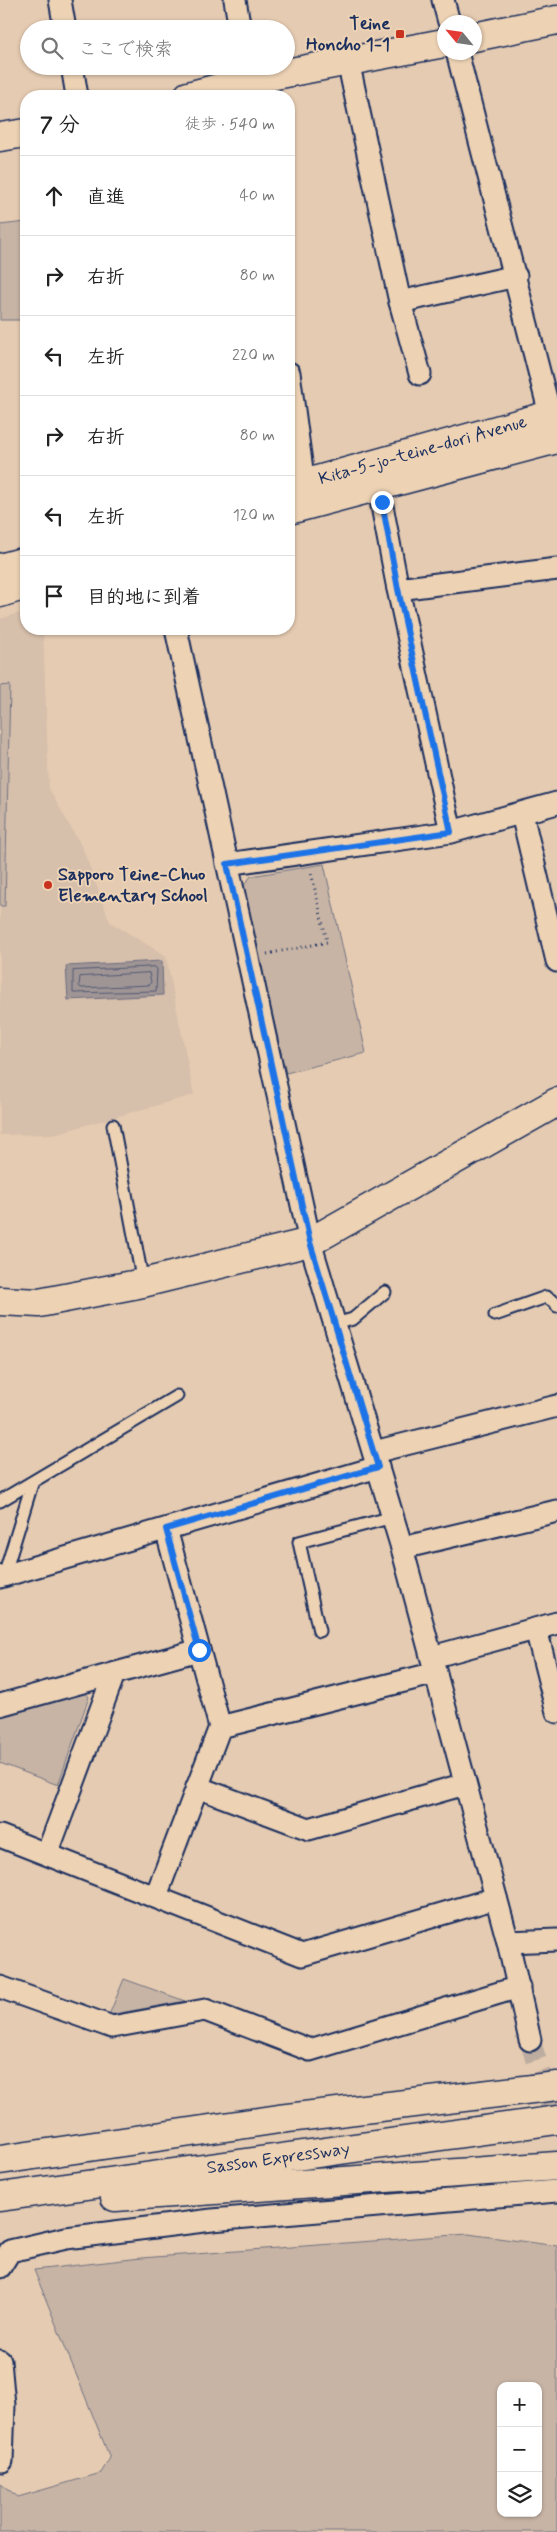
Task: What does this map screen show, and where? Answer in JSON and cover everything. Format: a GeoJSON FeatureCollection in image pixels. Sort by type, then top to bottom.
{"type":"FeatureCollection","features":[{"type":"Feature","properties":{"kind":"main road"},"geometry":{"type":"LineString","coordinates":[[482,35],[557,20]]}},
{"type":"Feature","properties":{"kind":"main road"},"geometry":{"type":"LineString","coordinates":[[295,72],[437,44]]}},
{"type":"Feature","properties":{"kind":"main road"},"geometry":{"type":"LineString","coordinates":[[212,90],[279,75]]}},
{"type":"Feature","properties":{"kind":"main road"},"geometry":{"type":"LineString","coordinates":[[0,137],[20,134]]}},
{"type":"Feature","properties":{"kind":"main road","name":"Kita-5-jo-teine-dori Avenue"},"geometry":{"type":"LineString","coordinates":[[295,508],[378,485],[555,426]]}},
{"type":"Feature","properties":{"kind":"main road","name":"Kita-5-jo-teine-dori Avenue"},"geometry":{"type":"LineString","coordinates":[[296,487],[555,426]]}},
{"type":"Feature","properties":{"kind":"main road"},"geometry":{"type":"LineString","coordinates":[[0,568],[20,563]]}},
{"type":"Feature","properties":{"kind":"main road"},"geometry":{"type":"LineString","coordinates":[[0,593],[20,587]]}},
{"type":"Feature","properties":{"kind":"main road"},"geometry":{"type":"LineString","coordinates":[[0,1301],[40,1303],[143,1283],[310,1242],[557,1102]]}},
{"type":"Feature","properties":{"kind":"main road","name":"Sasson Expressway"},"geometry":{"type":"LineString","coordinates":[[0,2160],[279,2119],[557,2086]]}},
{"type":"Feature","properties":{"kind":"main road","name":"Sasson Expressway"},"geometry":{"type":"LineString","coordinates":[[0,2197],[557,2120]]}},
{"type":"Feature","properties":{"kind":"main road"},"geometry":{"type":"LineString","coordinates":[[0,2204],[260,2188],[557,2166]]}},
{"type":"Feature","properties":{"kind":"street"},"geometry":{"type":"LineString","coordinates":[[60,0],[63,20]]}},
{"type":"Feature","properties":{"kind":"street"},"geometry":{"type":"LineString","coordinates":[[235,0],[238,20]]}},
{"type":"Feature","properties":{"kind":"street"},"geometry":{"type":"LineString","coordinates":[[443,0],[447,15]]}},
{"type":"Feature","properties":{"kind":"street"},"geometry":{"type":"LineString","coordinates":[[459,60],[555,426]]}},
{"type":"Feature","properties":{"kind":"street"},"geometry":{"type":"LineString","coordinates":[[348,61],[400,302],[420,374]]}},
{"type":"Feature","properties":{"kind":"street"},"geometry":{"type":"LineString","coordinates":[[74,75],[76,90]]}},
{"type":"Feature","properties":{"kind":"street"},"geometry":{"type":"LineString","coordinates":[[400,302],[516,276]]}},
{"type":"Feature","properties":{"kind":"street"},"geometry":{"type":"LineString","coordinates":[[295,471],[296,487]]}},
{"type":"Feature","properties":{"kind":"street"},"geometry":{"type":"LineString","coordinates":[[378,485],[398,589],[451,832]]}},
{"type":"Feature","properties":{"kind":"street"},"geometry":{"type":"LineString","coordinates":[[398,589],[557,570]]}},
{"type":"Feature","properties":{"kind":"street"},"geometry":{"type":"LineString","coordinates":[[177,635],[310,1242],[402,1548],[508,1942],[530,2040]]}},
{"type":"Feature","properties":{"kind":"street"},"geometry":{"type":"LineString","coordinates":[[227,864],[451,832],[557,803]]}},
{"type":"Feature","properties":{"kind":"street"},"geometry":{"type":"LineString","coordinates":[[522,814],[557,961]]}},
{"type":"Feature","properties":{"kind":"street"},"geometry":{"type":"LineString","coordinates":[[1,1580],[166,1529],[376,1460],[557,1406]]}},
{"type":"Feature","properties":{"kind":"street"},"geometry":{"type":"LineString","coordinates":[[402,1548],[557,1511]]}},
{"type":"Feature","properties":{"kind":"street"},"geometry":{"type":"LineString","coordinates":[[156,1896],[220,1727],[166,1529]]}},
{"type":"Feature","properties":{"kind":"street"},"geometry":{"type":"LineString","coordinates":[[220,1727],[434,1665],[557,1623]]}},
{"type":"Feature","properties":{"kind":"street"},"geometry":{"type":"LineString","coordinates":[[536,1629],[557,1712]]}},
{"type":"Feature","properties":{"kind":"street"},"geometry":{"type":"LineString","coordinates":[[0,1705],[199,1650]]}},
{"type":"Feature","properties":{"kind":"street"},"geometry":{"type":"LineString","coordinates":[[47,1854],[114,1674]]}},
{"type":"Feature","properties":{"kind":"street"},"geometry":{"type":"LineString","coordinates":[[197,1787],[309,1829],[465,1784]]}},
{"type":"Feature","properties":{"kind":"street"},"geometry":{"type":"LineString","coordinates":[[0,1836],[302,1954],[496,1898]]}},
{"type":"Feature","properties":{"kind":"street"},"geometry":{"type":"LineString","coordinates":[[508,1942],[557,1940]]}},
{"type":"Feature","properties":{"kind":"street"},"geometry":{"type":"LineString","coordinates":[[0,1987],[112,2027],[205,2010],[310,2050],[519,1987]]}},
{"type":"Feature","properties":{"kind":"street"},"geometry":{"type":"LineString","coordinates":[[0,2267],[10,2251],[66,2238],[212,2220],[557,2190]]}},
{"type":"Feature","properties":{"kind":"street"},"geometry":{"type":"LineString","coordinates":[[0,2361],[4,2405],[2,2461]]}},
{"type":"Feature","properties":{"kind":"lane"},"geometry":{"type":"LineString","coordinates":[[113,1126],[143,1283]]}},
{"type":"Feature","properties":{"kind":"lane"},"geometry":{"type":"LineString","coordinates":[[335,1324],[353,1319],[385,1292]]}},
{"type":"Feature","properties":{"kind":"lane"},"geometry":{"type":"LineString","coordinates":[[495,1315],[546,1297],[556,1303],[557,1306]]}},
{"type":"Feature","properties":{"kind":"lane"},"geometry":{"type":"LineString","coordinates":[[0,1501],[32,1484],[177,1396]]}},
{"type":"Feature","properties":{"kind":"lane"},"geometry":{"type":"LineString","coordinates":[[1,1580],[32,1484]]}},
{"type":"Feature","properties":{"kind":"lane"},"geometry":{"type":"LineString","coordinates":[[319,1631],[300,1542],[393,1517]]}},
{"type":"Feature","properties":{"kind":"path"},"geometry":{"type":"LineString","coordinates":[[265,955],[327,942],[310,866]]}},
{"type":"Feature","properties":{"kind":"shaded area"},"geometry":{"type":"Polygon","coordinates":[[[20,223],[20,320],[0,320],[0,225],[20,223]]]}},
{"type":"Feature","properties":{"kind":"shaded area","name":"Sapporo Teine-Chuo Elementary School"},"geometry":{"type":"Polygon","coordinates":[[[20,613],[20,635],[43,635],[49,789],[83,849],[110,922],[166,956],[194,1095],[54,1134],[0,1135],[0,619],[20,613]]]}},
{"type":"Feature","properties":{"kind":"shaded area"},"geometry":{"type":"Polygon","coordinates":[[[10,685],[5,906],[0,906],[0,686],[10,685]]]}},
{"type":"Feature","properties":{"kind":"shaded area"},"geometry":{"type":"Polygon","coordinates":[[[324,864],[366,1053],[286,1073],[242,888],[251,876],[324,864]]]}},
{"type":"Feature","properties":{"kind":"shaded area"},"geometry":{"type":"Polygon","coordinates":[[[85,1692],[89,1697],[58,1785],[0,1763],[0,1717],[85,1692]]]}},
{"type":"Feature","properties":{"kind":"shaded area"},"geometry":{"type":"Polygon","coordinates":[[[124,1979],[185,2001],[109,2015],[124,1979]]]}},
{"type":"Feature","properties":{"kind":"shaded area"},"geometry":{"type":"Polygon","coordinates":[[[468,2234],[557,2246],[557,2532],[0,2532],[0,2483],[18,2497],[101,2473],[110,2458],[34,2270],[141,2258],[468,2234]]]}},
{"type":"Feature","properties":{"kind":"water"},"geometry":{"type":"Polygon","coordinates":[[[162,961],[163,995],[68,1000],[66,966],[162,961]]]}},
{"type":"Feature","properties":{"kind":"tunnel"},"geometry":{"type":"LineString","coordinates":[[530,2040],[557,2130]]}},
{"type":"Feature","properties":{"kind":"place","name":"Teine Honcho 1-1"},"geometry":{"type":"Point","coordinates":[400,34]}},
{"type":"Feature","properties":{"kind":"place","name":"Sapporo Teine-Chuo Elementary School"},"geometry":{"type":"Point","coordinates":[48,885]}},
{"type":"Feature","properties":{"kind":"route"},"geometry":{"type":"LineString","coordinates":[[199,1650],[166,1529],[378,1467],[310,1242],[227,864],[451,832],[398,589],[382,502]]}}]}
